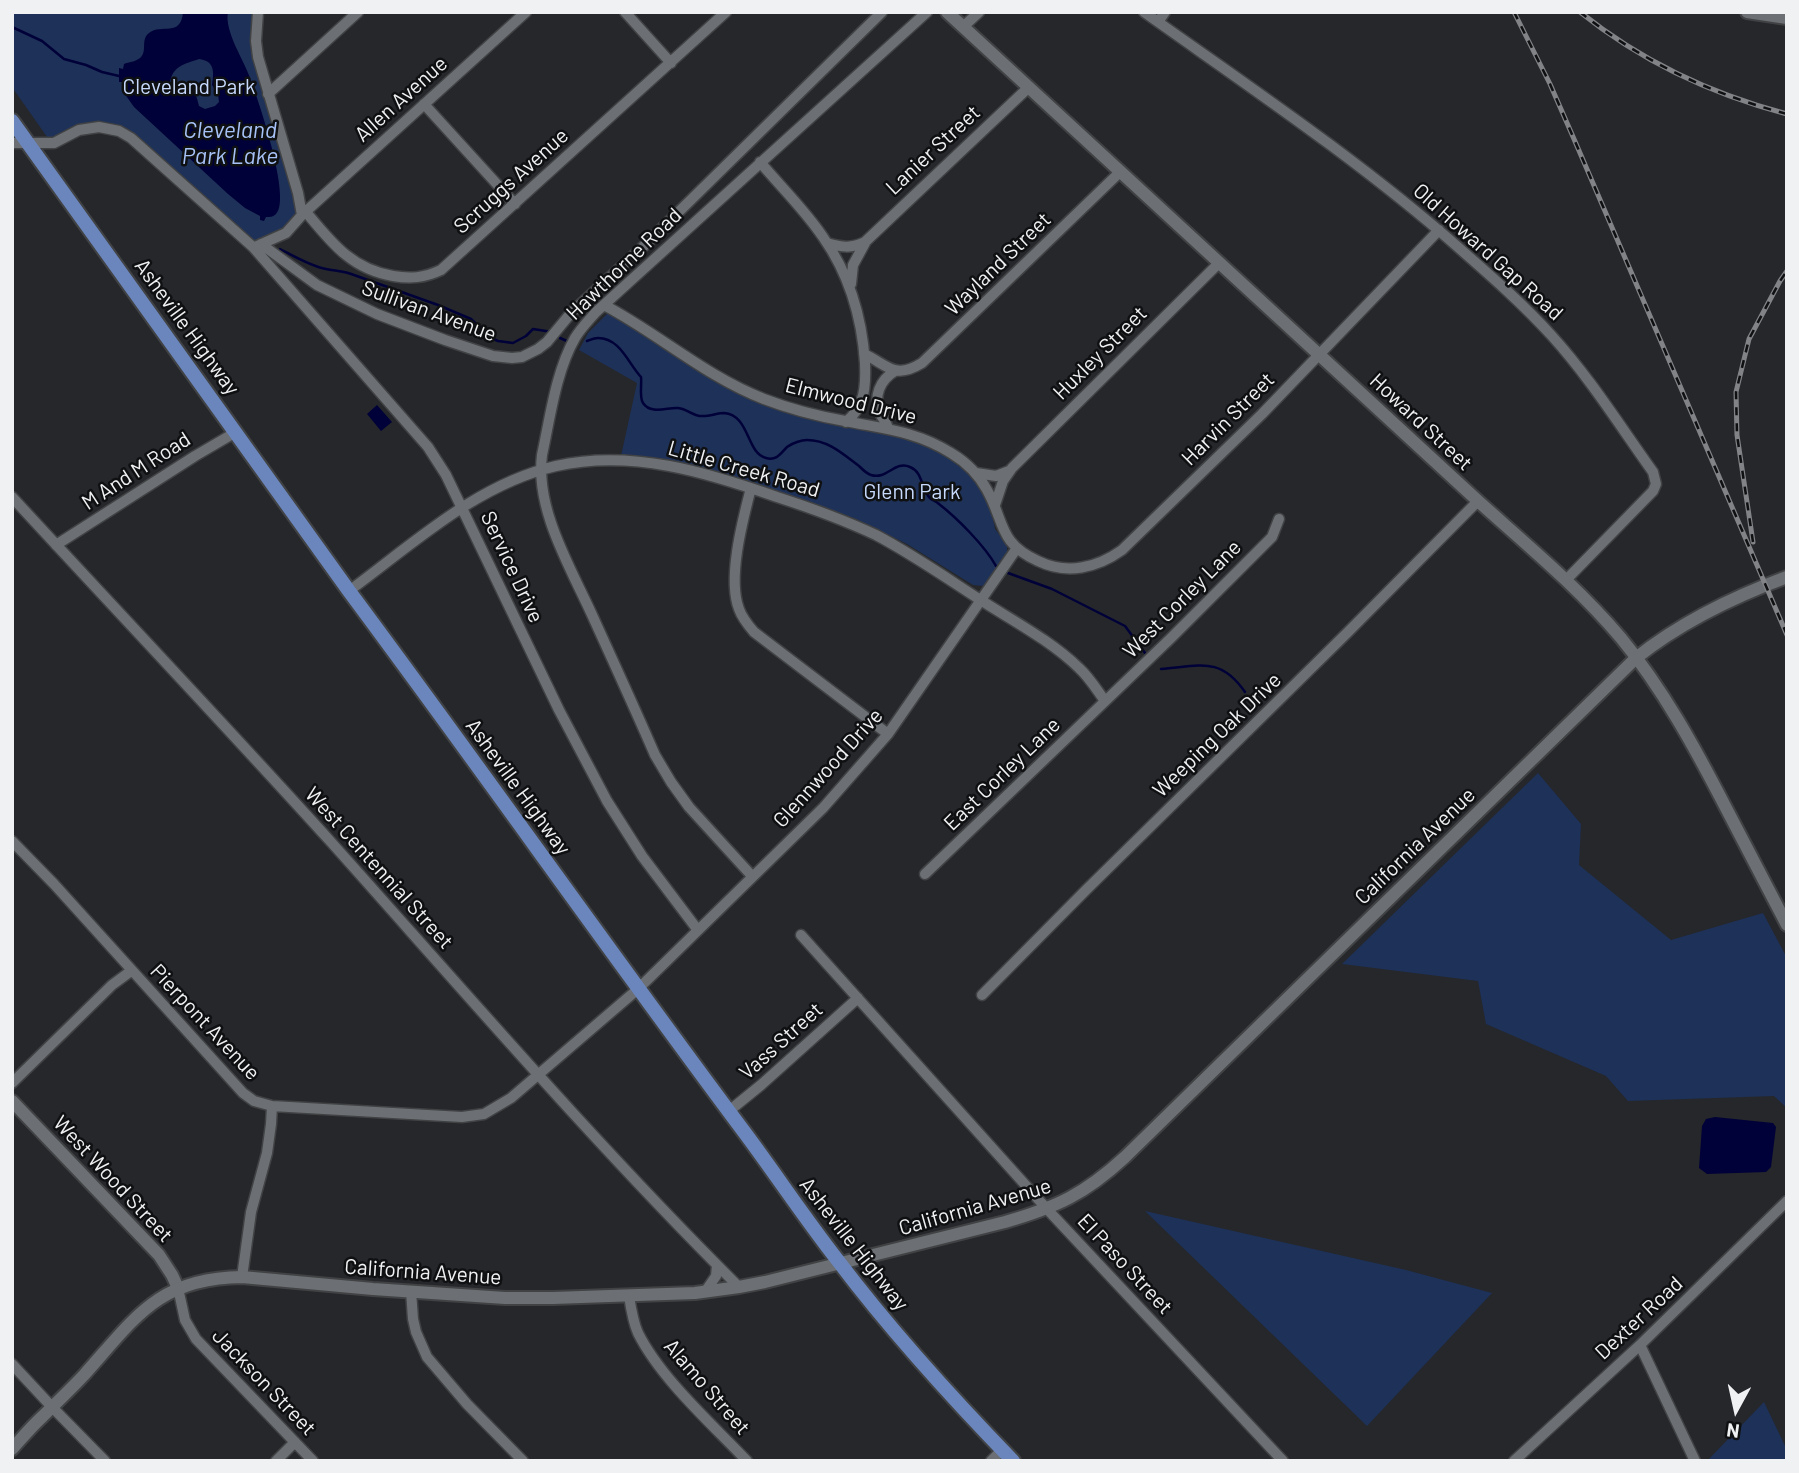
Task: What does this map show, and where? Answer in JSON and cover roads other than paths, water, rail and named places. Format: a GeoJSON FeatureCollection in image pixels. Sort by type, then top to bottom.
{"type":"FeatureCollection","features":[{"type":"Feature","properties":{"kind":"main road","name":"Howard Street"},"geometry":{"type":"LineString","coordinates":[[947,12],[1478,501],[1567,579],[1607,622],[1661,694],[1700,759],[1787,925]]}},
{"type":"Feature","properties":{"kind":"main road"},"geometry":{"type":"LineString","coordinates":[[1747,12],[1787,18]]}},
{"type":"Feature","properties":{"kind":"main road","name":"Asheville Highway"},"geometry":{"type":"LineString","coordinates":[[12,121],[349,591],[839,1263],[880,1314],[1008,1455]]}},
{"type":"Feature","properties":{"kind":"main road","name":"California Avenue"},"geometry":{"type":"LineString","coordinates":[[12,1449],[145,1309],[161,1296],[178,1288],[211,1279],[242,1277],[505,1298],[705,1292],[739,1287],[839,1263],[1047,1209],[1089,1187],[1108,1173],[1636,658],[1655,642],[1686,623],[1787,577]]}},
{"type":"Feature","properties":{"kind":"main road","name":"West Wood Street"},"geometry":{"type":"LineString","coordinates":[[12,1101],[159,1255],[178,1288]]}},
{"type":"Feature","properties":{"kind":"street"},"geometry":{"type":"LineString","coordinates":[[258,12],[258,57],[304,213]]}},
{"type":"Feature","properties":{"kind":"street"},"geometry":{"type":"LineString","coordinates":[[268,94],[358,12]]}},
{"type":"Feature","properties":{"kind":"street","name":"Allen Avenue"},"geometry":{"type":"LineString","coordinates":[[257,246],[286,233],[304,213],[526,12]]}},
{"type":"Feature","properties":{"kind":"street"},"geometry":{"type":"LineString","coordinates":[[625,12],[671,63]]}},
{"type":"Feature","properties":{"kind":"street","name":"Scruggs Avenue"},"geometry":{"type":"LineString","coordinates":[[304,213],[342,252],[359,265],[387,275],[412,278],[441,270],[726,12]]}},
{"type":"Feature","properties":{"kind":"street","name":"Sullivan Avenue"},"geometry":{"type":"LineString","coordinates":[[257,246],[317,285],[377,314],[493,356],[522,357],[547,342],[571,313],[882,12]]}},
{"type":"Feature","properties":{"kind":"street","name":"Hawthorne Road"},"geometry":{"type":"LineString","coordinates":[[752,876],[689,807],[655,755],[556,539],[543,494],[541,455],[569,350],[586,324],[927,12]]}},
{"type":"Feature","properties":{"kind":"street"},"geometry":{"type":"LineString","coordinates":[[963,27],[979,12]]}},
{"type":"Feature","properties":{"kind":"street","name":"Old Howard Gap Road"},"geometry":{"type":"LineString","coordinates":[[1144,12],[1302,123],[1439,230],[1529,311],[1597,392],[1655,476],[1656,484],[1653,491],[1567,579]]}},
{"type":"Feature","properties":{"kind":"street"},"geometry":{"type":"LineString","coordinates":[[1158,22],[1165,12]]}},
{"type":"Feature","properties":{"kind":"street","name":"Lanier Street"},"geometry":{"type":"LineString","coordinates":[[850,289],[853,265],[871,235],[1029,88]]}},
{"type":"Feature","properties":{"kind":"street"},"geometry":{"type":"LineString","coordinates":[[424,104],[515,204]]}},
{"type":"Feature","properties":{"kind":"street"},"geometry":{"type":"LineString","coordinates":[[12,143],[54,143],[79,130],[89,128],[119,131],[141,146],[257,246]]}},
{"type":"Feature","properties":{"kind":"street"},"geometry":{"type":"LineString","coordinates":[[760,162],[815,226],[842,269],[850,289],[858,316],[864,354],[865,389],[854,415],[846,422]]}},
{"type":"Feature","properties":{"kind":"street","name":"Wayland Street"},"geometry":{"type":"LineString","coordinates":[[895,372],[922,363],[1120,172]]}},
{"type":"Feature","properties":{"kind":"street","name":"Harvin Street"},"geometry":{"type":"LineString","coordinates":[[1017,548],[1039,562],[1063,568],[1088,567],[1112,557],[1319,355],[1439,230]]}},
{"type":"Feature","properties":{"kind":"street"},"geometry":{"type":"LineString","coordinates":[[827,243],[850,247],[865,242]]}},
{"type":"Feature","properties":{"kind":"street","name":"Service Drive"},"geometry":{"type":"LineString","coordinates":[[257,246],[428,447],[446,475],[528,646],[607,801],[642,856],[697,929]]}},
{"type":"Feature","properties":{"kind":"street","name":"Huxley Street"},"geometry":{"type":"LineString","coordinates":[[995,505],[1009,471],[1219,263]]}},
{"type":"Feature","properties":{"kind":"street","name":"Elmwood Drive"},"geometry":{"type":"LineString","coordinates":[[604,305],[738,388],[783,406],[914,435],[939,445],[975,473],[995,505],[1004,533],[1017,548]]}},
{"type":"Feature","properties":{"kind":"street"},"geometry":{"type":"LineString","coordinates":[[864,354],[895,372]]}},
{"type":"Feature","properties":{"kind":"street"},"geometry":{"type":"LineString","coordinates":[[888,429],[877,397],[881,384],[895,372]]}},
{"type":"Feature","properties":{"kind":"street","name":"M And M Road"},"geometry":{"type":"LineString","coordinates":[[56,545],[236,432]]}},
{"type":"Feature","properties":{"kind":"street","name":"Little Creek Road"},"geometry":{"type":"LineString","coordinates":[[349,591],[462,507],[500,486],[540,470],[573,463],[628,460],[686,470],[751,488],[820,512],[876,536],[929,565],[1038,635],[1080,668],[1105,701]]}},
{"type":"Feature","properties":{"kind":"street"},"geometry":{"type":"LineString","coordinates":[[975,473],[996,476],[1009,471]]}},
{"type":"Feature","properties":{"kind":"street"},"geometry":{"type":"LineString","coordinates":[[751,488],[740,537],[734,582],[739,609],[754,632],[888,734]]}},
{"type":"Feature","properties":{"kind":"street","name":"West Centennial Street"},"geometry":{"type":"LineString","coordinates":[[12,497],[330,841],[639,1186],[739,1287]]}},
{"type":"Feature","properties":{"kind":"street","name":"Weeping Oak Drive"},"geometry":{"type":"LineString","coordinates":[[982,995],[1478,501]]}},
{"type":"Feature","properties":{"kind":"street","name":"West Corley Lane"},"geometry":{"type":"LineString","coordinates":[[1105,701],[1272,537],[1279,519]]}},
{"type":"Feature","properties":{"kind":"street","name":"Glennwood Drive"},"geometry":{"type":"LineString","coordinates":[[537,1074],[638,989],[823,808],[888,734],[1017,548]]}},
{"type":"Feature","properties":{"kind":"street","name":"East Corley Lane"},"geometry":{"type":"LineString","coordinates":[[925,874],[1105,701]]}},
{"type":"Feature","properties":{"kind":"street","name":"Pierpont Avenue"},"geometry":{"type":"LineString","coordinates":[[12,841],[243,1093],[254,1101],[272,1106],[473,1116],[494,1109],[511,1098],[537,1074]]}},
{"type":"Feature","properties":{"kind":"street","name":"El Paso Street"},"geometry":{"type":"LineString","coordinates":[[802,935],[1047,1209],[1283,1461]]}},
{"type":"Feature","properties":{"kind":"street"},"geometry":{"type":"LineString","coordinates":[[12,1083],[112,985],[131,971]]}},
{"type":"Feature","properties":{"kind":"street","name":"Vass Street"},"geometry":{"type":"LineString","coordinates":[[729,1111],[858,998]]}},
{"type":"Feature","properties":{"kind":"street"},"geometry":{"type":"LineString","coordinates":[[242,1277],[251,1212],[267,1153],[272,1106]]}},
{"type":"Feature","properties":{"kind":"street","name":"Dexter Road"},"geometry":{"type":"LineString","coordinates":[[1514,1461],[1640,1345],[1787,1201]]}},
{"type":"Feature","properties":{"kind":"street"},"geometry":{"type":"LineString","coordinates":[[705,1292],[716,1276],[717,1265]]}},
{"type":"Feature","properties":{"kind":"street","name":"Jackson Street"},"geometry":{"type":"LineString","coordinates":[[178,1288],[185,1320],[196,1339],[313,1461]]}},
{"type":"Feature","properties":{"kind":"street"},"geometry":{"type":"LineString","coordinates":[[411,1292],[416,1332],[427,1357],[467,1404],[523,1461]]}},
{"type":"Feature","properties":{"kind":"street","name":"Alamo Street"},"geometry":{"type":"LineString","coordinates":[[629,1296],[638,1332],[651,1354],[687,1398],[747,1461]]}},
{"type":"Feature","properties":{"kind":"street"},"geometry":{"type":"LineString","coordinates":[[1640,1345],[1695,1461]]}},
{"type":"Feature","properties":{"kind":"street"},"geometry":{"type":"LineString","coordinates":[[12,1364],[105,1461]]}},
{"type":"Feature","properties":{"kind":"street"},"geometry":{"type":"LineString","coordinates":[[276,1461],[295,1442]]}},
{"type":"Feature","properties":{"kind":"street"},"geometry":{"type":"LineString","coordinates":[[990,1461],[1008,1455]]}},
{"type":"Feature","properties":{"kind":"water","name":"Cleveland Park Lake"},"geometry":{"type":"Polygon","coordinates":[[[183,12],[228,12],[229,28],[254,89],[277,170],[280,205],[276,214],[266,217],[264,221],[228,194],[134,107],[122,90],[119,68],[123,69],[124,64],[140,58],[149,33],[175,27],[183,12]],[[199,59],[180,66],[173,73],[170,83],[173,87],[194,92],[199,106],[205,109],[219,102],[218,94],[212,85],[211,65],[199,59]]]}},
{"type":"Feature","properties":{"kind":"water"},"geometry":{"type":"Polygon","coordinates":[[[377,405],[392,422],[381,431],[367,414],[377,405]]]}},
{"type":"Feature","properties":{"kind":"water"},"geometry":{"type":"Polygon","coordinates":[[[1715,1117],[1773,1123],[1776,1127],[1771,1167],[1766,1172],[1707,1174],[1699,1168],[1702,1126],[1706,1119],[1715,1117]]]}},
{"type":"Feature","properties":{"kind":"waterway"},"geometry":{"type":"LineString","coordinates":[[12,27],[42,41],[64,59],[119,76]]}},
{"type":"Feature","properties":{"kind":"waterway"},"geometry":{"type":"LineString","coordinates":[[280,249],[314,266],[351,274],[438,305],[471,319],[498,341],[513,343],[533,329],[552,332]]}},
{"type":"Feature","properties":{"kind":"waterway"},"geometry":{"type":"LineString","coordinates":[[560,338],[569,342]]}},
{"type":"Feature","properties":{"kind":"waterway"},"geometry":{"type":"LineString","coordinates":[[587,341],[606,339],[623,352],[641,377],[641,397],[646,407],[655,410],[678,408],[700,416],[724,413],[732,415],[739,420],[755,449],[766,458],[776,457],[789,446],[807,440],[822,442],[835,448],[871,475],[882,475],[900,466],[914,469],[930,498],[970,533],[996,566]]}},
{"type":"Feature","properties":{"kind":"waterway"},"geometry":{"type":"LineString","coordinates":[[1008,573],[1052,589],[1125,626],[1145,653]]}},
{"type":"Feature","properties":{"kind":"waterway"},"geometry":{"type":"LineString","coordinates":[[1161,669],[1198,665],[1218,668],[1227,673],[1245,692]]}},
{"type":"Feature","properties":{"kind":"railway"},"geometry":{"type":"LineString","coordinates":[[1514,12],[1550,84],[1787,635]]}},
{"type":"Feature","properties":{"kind":"railway"},"geometry":{"type":"LineString","coordinates":[[1580,12],[1627,46],[1678,74],[1731,97],[1787,114]]}},
{"type":"Feature","properties":{"kind":"railway"},"geometry":{"type":"LineString","coordinates":[[1753,542],[1737,435],[1736,392],[1749,339],[1787,271]]}},
{"type":"Feature","properties":{"kind":"park label","name":"Cleveland Park"},"geometry":{"type":"Point","coordinates":[189,87]}},
{"type":"Feature","properties":{"kind":"park label","name":"Glenn Park"},"geometry":{"type":"Point","coordinates":[912,492]}}]}
